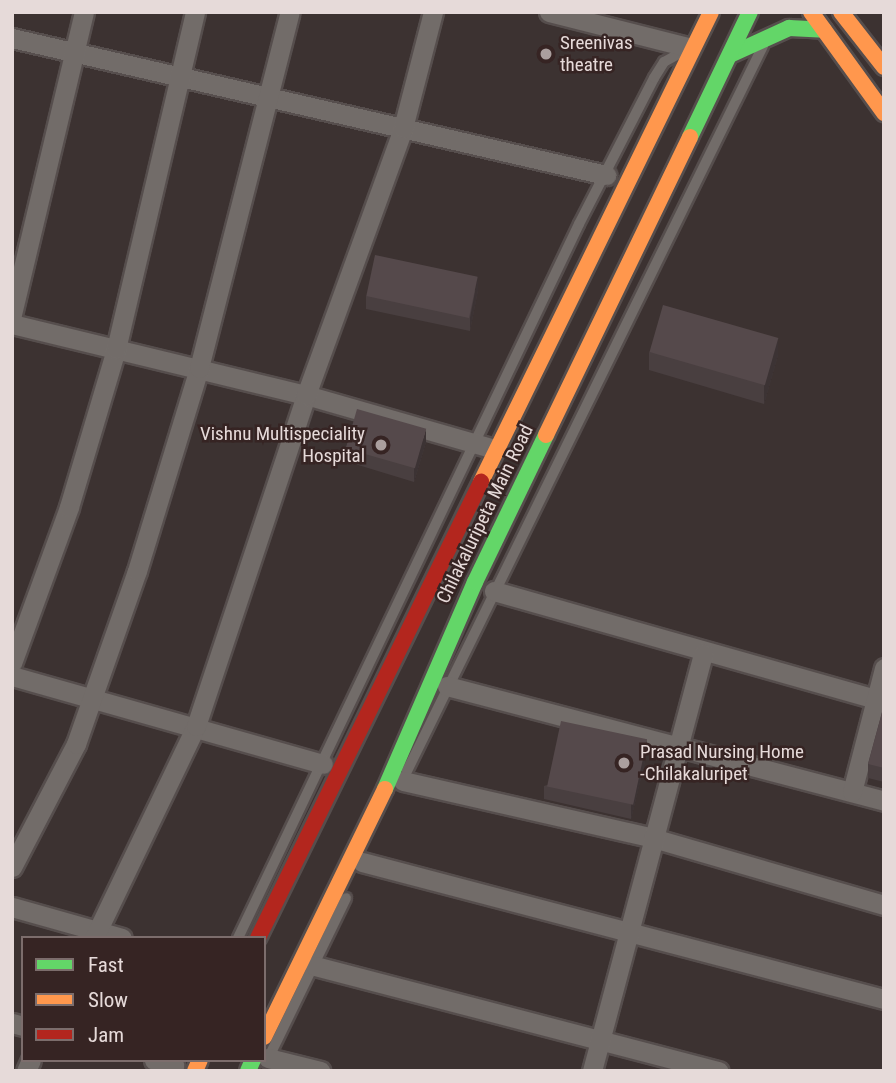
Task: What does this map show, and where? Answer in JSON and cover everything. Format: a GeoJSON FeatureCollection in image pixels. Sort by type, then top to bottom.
{"type":"FeatureCollection","features":[{"type":"Feature","properties":{"kind":"main road","name":"Chilakaluripeta Main Road"},"geometry":{"type":"LineString","coordinates":[[259,936],[486,446],[710,12]]}},
{"type":"Feature","properties":{"kind":"main road","name":"Chilakaluripeta Main Road"},"geometry":{"type":"LineString","coordinates":[[266,1033],[393,772],[475,582],[750,12]]}},
{"type":"Feature","properties":{"kind":"main road"},"geometry":{"type":"LineString","coordinates":[[811,12],[884,113]]}},
{"type":"Feature","properties":{"kind":"main road"},"geometry":{"type":"LineString","coordinates":[[841,12],[884,67]]}},
{"type":"Feature","properties":{"kind":"main road"},"geometry":{"type":"LineString","coordinates":[[732,54],[789,28],[824,30]]}},
{"type":"Feature","properties":{"kind":"main road"},"geometry":{"type":"LineString","coordinates":[[248,1071],[261,1063]]}},
{"type":"Feature","properties":{"kind":"street"},"geometry":{"type":"LineString","coordinates":[[12,314],[84,12]]}},
{"type":"Feature","properties":{"kind":"street"},"geometry":{"type":"LineString","coordinates":[[12,663],[69,507],[116,349],[195,12]]}},
{"type":"Feature","properties":{"kind":"street"},"geometry":{"type":"LineString","coordinates":[[12,867],[76,744],[137,571],[199,369],[290,12]]}},
{"type":"Feature","properties":{"kind":"street"},"geometry":{"type":"LineString","coordinates":[[12,907],[95,934],[196,726],[306,394],[403,128],[433,12]]}},
{"type":"Feature","properties":{"kind":"street"},"geometry":{"type":"LineString","coordinates":[[549,12],[692,46]]}},
{"type":"Feature","properties":{"kind":"street"},"geometry":{"type":"LineString","coordinates":[[12,38],[606,175]]}},
{"type":"Feature","properties":{"kind":"street"},"geometry":{"type":"LineString","coordinates":[[12,324],[306,394],[486,446]]}},
{"type":"Feature","properties":{"kind":"street"},"geometry":{"type":"LineString","coordinates":[[494,591],[703,653],[875,699]]}},
{"type":"Feature","properties":{"kind":"street"},"geometry":{"type":"LineString","coordinates":[[592,1071],[703,653]]}},
{"type":"Feature","properties":{"kind":"street"},"geometry":{"type":"LineString","coordinates":[[852,792],[884,668]]}},
{"type":"Feature","properties":{"kind":"street"},"geometry":{"type":"LineString","coordinates":[[12,676],[90,701],[196,726],[323,764]]}},
{"type":"Feature","properties":{"kind":"street"},"geometry":{"type":"LineString","coordinates":[[447,686],[884,801]]}},
{"type":"Feature","properties":{"kind":"street"},"geometry":{"type":"LineString","coordinates":[[403,780],[653,838],[884,905]]}},
{"type":"Feature","properties":{"kind":"street"},"geometry":{"type":"LineString","coordinates":[[362,862],[884,999]]}},
{"type":"Feature","properties":{"kind":"street"},"geometry":{"type":"LineString","coordinates":[[315,966],[719,1071]]}},
{"type":"Feature","properties":{"kind":"street"},"geometry":{"type":"LineString","coordinates":[[261,1063],[320,1071]]}},
{"type":"Feature","properties":{"kind":"lane"},"geometry":{"type":"LineString","coordinates":[[266,1054],[315,966],[447,686],[767,36]]}},
{"type":"Feature","properties":{"kind":"lane"},"geometry":{"type":"LineString","coordinates":[[239,936],[323,764],[486,446],[606,175],[654,78],[664,62],[692,46]]}},
{"type":"Feature","properties":{"kind":"building"},"geometry":{"type":"Polygon","coordinates":[[[375,255],[478,277],[469,318],[366,296],[375,255]]]}},
{"type":"Feature","properties":{"kind":"building"},"geometry":{"type":"Polygon","coordinates":[[[663,305],[778,338],[765,385],[649,352],[663,305]]]}},
{"type":"Feature","properties":{"kind":"building"},"geometry":{"type":"Polygon","coordinates":[[[357,409],[426,429],[415,468],[346,448],[357,409]]]}},
{"type":"Feature","properties":{"kind":"building"},"geometry":{"type":"Polygon","coordinates":[[[884,705],[884,768],[868,764],[884,705]]]}},
{"type":"Feature","properties":{"kind":"building"},"geometry":{"type":"Polygon","coordinates":[[[561,721],[647,739],[633,805],[547,787],[561,721]]]}},
{"type":"Feature","properties":{"kind":"traffic: fast"},"geometry":{"type":"LineString","coordinates":[[690,137],[750,12]]}},
{"type":"Feature","properties":{"kind":"traffic: fast"},"geometry":{"type":"LineString","coordinates":[[732,54],[789,28],[824,30]]}},
{"type":"Feature","properties":{"kind":"traffic: fast"},"geometry":{"type":"LineString","coordinates":[[385,789],[475,582],[546,435]]}},
{"type":"Feature","properties":{"kind":"traffic: fast"},"geometry":{"type":"LineString","coordinates":[[248,1071],[252,1062]]}},
{"type":"Feature","properties":{"kind":"traffic: slow"},"geometry":{"type":"LineString","coordinates":[[481,482],[711,12]]}},
{"type":"Feature","properties":{"kind":"traffic: slow"},"geometry":{"type":"LineString","coordinates":[[811,12],[884,113]]}},
{"type":"Feature","properties":{"kind":"traffic: slow"},"geometry":{"type":"LineString","coordinates":[[841,12],[884,67]]}},
{"type":"Feature","properties":{"kind":"traffic: slow"},"geometry":{"type":"LineString","coordinates":[[546,435],[690,137]]}},
{"type":"Feature","properties":{"kind":"traffic: slow"},"geometry":{"type":"LineString","coordinates":[[266,1033],[385,789]]}},
{"type":"Feature","properties":{"kind":"traffic: slow"},"geometry":{"type":"LineString","coordinates":[[195,1071],[199,1062]]}},
{"type":"Feature","properties":{"kind":"traffic: jam"},"geometry":{"type":"LineString","coordinates":[[259,936],[481,482]]}},
{"type":"Feature","properties":{"kind":"place","name":"Sreenivas theatre"},"geometry":{"type":"Point","coordinates":[546,54]}},
{"type":"Feature","properties":{"kind":"place","name":"Vishnu Multispeciality Hospital"},"geometry":{"type":"Point","coordinates":[381,445]}},
{"type":"Feature","properties":{"kind":"place","name":"Prasad Nursing Home -Chilakaluripet"},"geometry":{"type":"Point","coordinates":[624,763]}}]}
